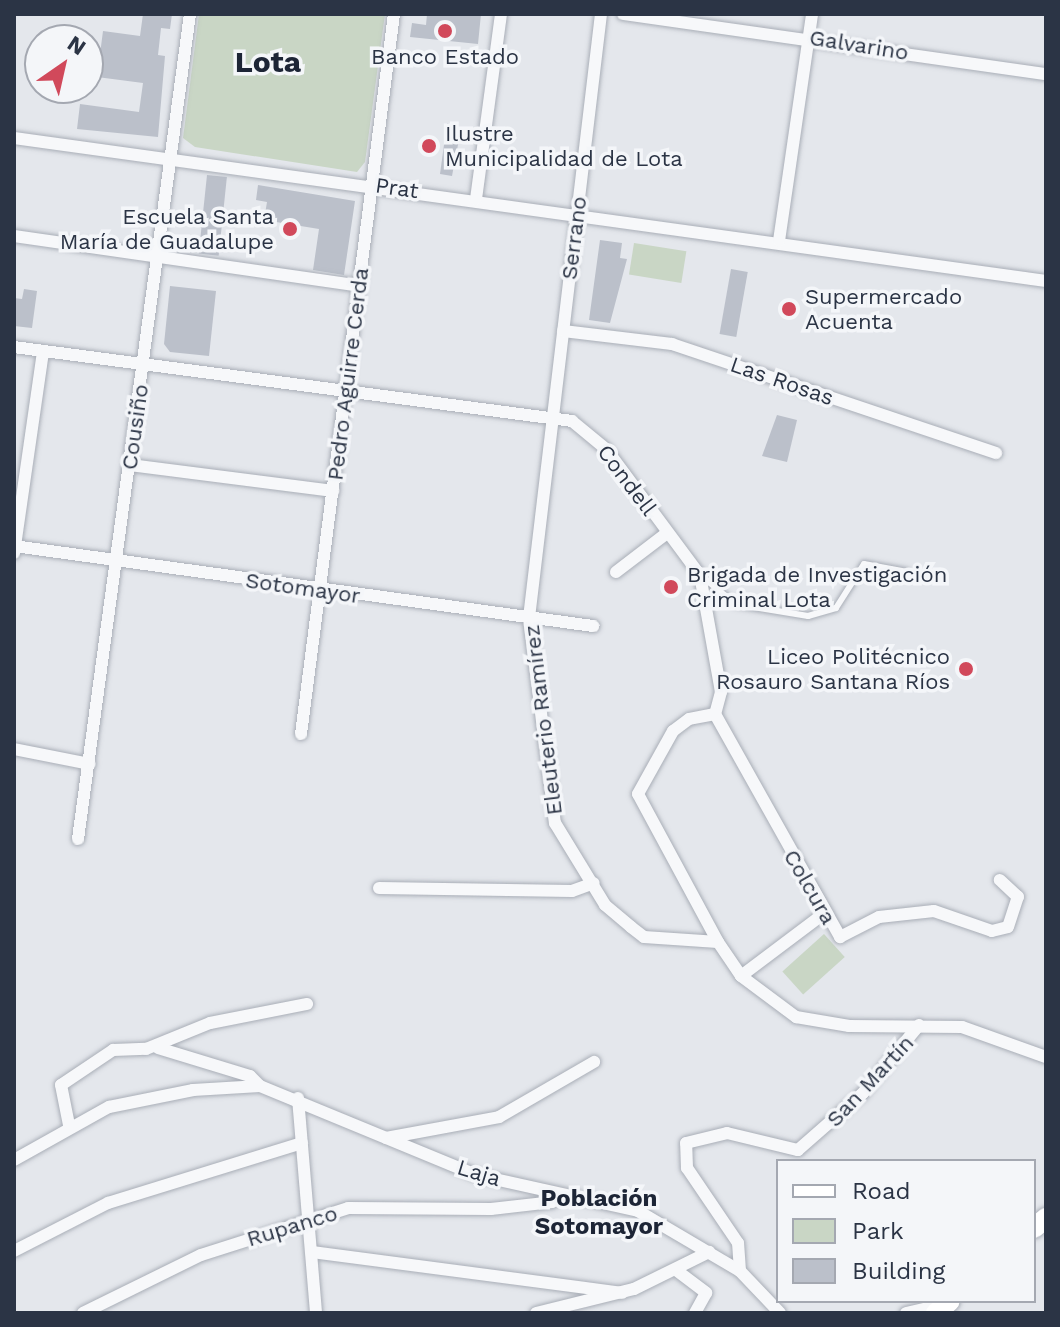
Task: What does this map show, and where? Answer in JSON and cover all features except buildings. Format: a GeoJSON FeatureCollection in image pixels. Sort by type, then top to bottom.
{"type":"FeatureCollection","features":[{"type":"Feature","properties":{"kind":"street","name":"Cousiño"},"geometry":{"type":"LineString","coordinates":[[78,839],[190,14]]}},
{"type":"Feature","properties":{"kind":"street","name":"Pedro Aguirre Cerda"},"geometry":{"type":"LineString","coordinates":[[301,734],[394,14]]}},
{"type":"Feature","properties":{"kind":"street"},"geometry":{"type":"LineString","coordinates":[[476,199],[501,14]]}},
{"type":"Feature","properties":{"kind":"street","name":"Serrano"},"geometry":{"type":"LineString","coordinates":[[553,415],[601,14]]}},
{"type":"Feature","properties":{"kind":"street","name":"Galvarino"},"geometry":{"type":"LineString","coordinates":[[623,14],[810,38],[1046,74]]}},
{"type":"Feature","properties":{"kind":"street"},"geometry":{"type":"LineString","coordinates":[[779,241],[812,14]]}},
{"type":"Feature","properties":{"kind":"street","name":"Prat"},"geometry":{"type":"LineString","coordinates":[[14,138],[476,199],[1046,281]]}},
{"type":"Feature","properties":{"kind":"street"},"geometry":{"type":"LineString","coordinates":[[14,236],[359,286]]}},
{"type":"Feature","properties":{"kind":"street","name":"Las Rosas"},"geometry":{"type":"LineString","coordinates":[[563,331],[672,344],[996,453]]}},
{"type":"Feature","properties":{"kind":"street","name":"Condell"},"geometry":{"type":"LineString","coordinates":[[14,347],[553,415],[598,440],[700,575],[721,692],[715,714]]}},
{"type":"Feature","properties":{"kind":"street"},"geometry":{"type":"LineString","coordinates":[[14,554],[43,351]]}},
{"type":"Feature","properties":{"kind":"street","name":"Eleuterio Ramírez"},"geometry":{"type":"LineString","coordinates":[[553,415],[529,618],[548,802],[559,833],[594,883],[605,905],[644,937],[718,942]]}},
{"type":"Feature","properties":{"kind":"street"},"geometry":{"type":"LineString","coordinates":[[130,465],[333,491]]}},
{"type":"Feature","properties":{"kind":"street"},"geometry":{"type":"LineString","coordinates":[[616,572],[667,533]]}},
{"type":"Feature","properties":{"kind":"street","name":"Sotomayor"},"geometry":{"type":"LineString","coordinates":[[14,546],[593,626]]}},
{"type":"Feature","properties":{"kind":"street"},"geometry":{"type":"LineString","coordinates":[[715,714],[689,719],[673,731],[638,794],[718,942],[741,976],[796,1017],[849,1026],[919,1025],[978,1030],[1046,1057]]}},
{"type":"Feature","properties":{"kind":"street","name":"Colcura"},"geometry":{"type":"LineString","coordinates":[[715,714],[822,915],[840,937],[879,917],[934,911],[992,931],[1008,927],[1018,897],[1000,880]]}},
{"type":"Feature","properties":{"kind":"street"},"geometry":{"type":"LineString","coordinates":[[14,749],[90,764]]}},
{"type":"Feature","properties":{"kind":"street"},"geometry":{"type":"LineString","coordinates":[[379,888],[572,891],[594,883]]}},
{"type":"Feature","properties":{"kind":"street"},"geometry":{"type":"LineString","coordinates":[[741,976],[822,915]]}},
{"type":"Feature","properties":{"kind":"street"},"geometry":{"type":"LineString","coordinates":[[146,1049],[210,1023],[307,1004]]}},
{"type":"Feature","properties":{"kind":"street","name":"San Martín"},"geometry":{"type":"LineString","coordinates":[[740,1271],[738,1243],[687,1168],[686,1143],[727,1133],[798,1150],[863,1093],[919,1025]]}},
{"type":"Feature","properties":{"kind":"street"},"geometry":{"type":"LineString","coordinates":[[69,1125],[59,1093],[74,1072],[113,1050],[171,1048],[250,1076],[260,1086]]}},
{"type":"Feature","properties":{"kind":"street"},"geometry":{"type":"LineString","coordinates":[[386,1138],[499,1117],[594,1062]]}},
{"type":"Feature","properties":{"kind":"street"},"geometry":{"type":"LineString","coordinates":[[14,1160],[69,1125],[109,1107],[193,1090],[260,1086]]}},
{"type":"Feature","properties":{"kind":"street","name":"Laja"},"geometry":{"type":"LineString","coordinates":[[260,1086],[298,1098],[476,1175],[638,1211],[740,1271],[780,1313]]}},
{"type":"Feature","properties":{"kind":"street"},"geometry":{"type":"LineString","coordinates":[[298,1098],[316,1313]]}},
{"type":"Feature","properties":{"kind":"street"},"geometry":{"type":"LineString","coordinates":[[14,1251],[108,1203],[302,1143]]}},
{"type":"Feature","properties":{"kind":"street","name":"Rupanco"},"geometry":{"type":"LineString","coordinates":[[83,1313],[201,1255],[308,1218],[348,1208],[491,1209],[552,1202],[561,1195]]}},
{"type":"Feature","properties":{"kind":"street"},"geometry":{"type":"LineString","coordinates":[[312,1252],[622,1293]]}},
{"type":"Feature","properties":{"kind":"street"},"geometry":{"type":"LineString","coordinates":[[536,1313],[622,1293],[709,1252]]}},
{"type":"Feature","properties":{"kind":"street"},"geometry":{"type":"LineString","coordinates":[[676,1270],[706,1293],[695,1313]]}},
{"type":"Feature","properties":{"kind":"street"},"geometry":{"type":"LineString","coordinates":[[906,1313],[944,1306]]}},
{"type":"Feature","properties":{"kind":"lane"},"geometry":{"type":"LineString","coordinates":[[700,575],[735,604],[808,616],[836,608],[864,564],[907,572]]}},
{"type":"Feature","properties":{"kind":"green space"},"geometry":{"type":"Polygon","coordinates":[[[199,14],[385,14],[365,162],[357,172],[195,147],[183,138],[199,14]]]}},
{"type":"Feature","properties":{"kind":"green space"},"geometry":{"type":"Polygon","coordinates":[[[634,243],[686,251],[681,283],[629,275],[634,243]]]}},
{"type":"Feature","properties":{"kind":"green space"},"geometry":{"type":"Polygon","coordinates":[[[824,934],[845,957],[803,995],[782,971],[824,934]]]}},
{"type":"Feature","properties":{"kind":"place","name":"Banco Estado"},"geometry":{"type":"Point","coordinates":[445,31]}},
{"type":"Feature","properties":{"kind":"place","name":"Ilustre Municipalidad de Lota"},"geometry":{"type":"Point","coordinates":[429,146]}},
{"type":"Feature","properties":{"kind":"place","name":"Escuela Santa María de Guadalupe"},"geometry":{"type":"Point","coordinates":[290,229]}},
{"type":"Feature","properties":{"kind":"place","name":"Supermercado Acuenta"},"geometry":{"type":"Point","coordinates":[789,309]}},
{"type":"Feature","properties":{"kind":"place","name":"Brigada de Investigación Criminal Lota"},"geometry":{"type":"Point","coordinates":[671,587]}},
{"type":"Feature","properties":{"kind":"place","name":"Liceo Politécnico Rosauro Santana Ríos"},"geometry":{"type":"Point","coordinates":[966,669]}},
{"type":"Feature","properties":{"kind":"district","name":"Lota"},"geometry":{"type":"Point","coordinates":[268,62]}},
{"type":"Feature","properties":{"kind":"district","name":"Población Sotomayor"},"geometry":{"type":"Point","coordinates":[599,1213]}}]}
